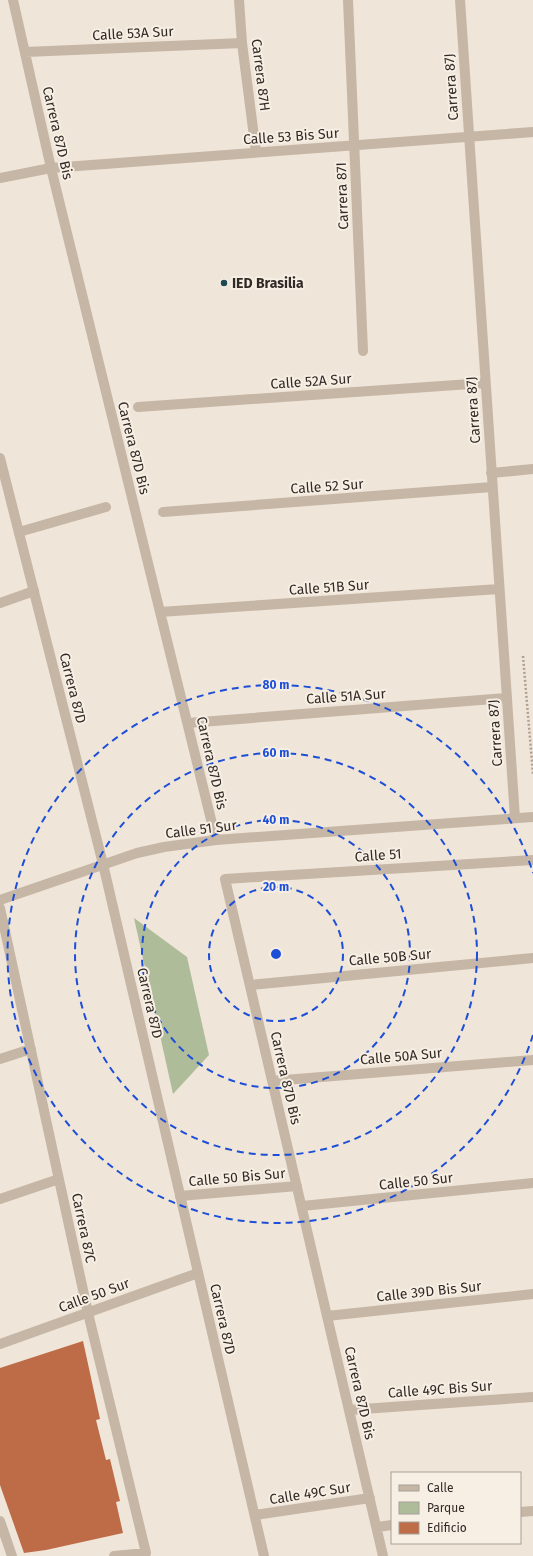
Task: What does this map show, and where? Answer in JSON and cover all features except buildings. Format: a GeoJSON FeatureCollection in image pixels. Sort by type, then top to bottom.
{"type":"FeatureCollection","features":[{"type":"Feature","properties":{"kind":"street","name":"Carrera 87D Bis"},"geometry":{"type":"LineString","coordinates":[[13,0],[51,168],[216,840]]}},
{"type":"Feature","properties":{"kind":"street","name":"Carrera 87H"},"geometry":{"type":"LineString","coordinates":[[239,0],[242,43],[256,152]]}},
{"type":"Feature","properties":{"kind":"street","name":"Carrera 87I"},"geometry":{"type":"LineString","coordinates":[[348,0],[363,351]]}},
{"type":"Feature","properties":{"kind":"street","name":"Carrera 87J"},"geometry":{"type":"LineString","coordinates":[[460,0],[468,137],[515,818]]}},
{"type":"Feature","properties":{"kind":"street","name":"Calle 53A Sur"},"geometry":{"type":"LineString","coordinates":[[25,52],[242,43]]}},
{"type":"Feature","properties":{"kind":"street","name":"Calle 53 Bis Sur"},"geometry":{"type":"LineString","coordinates":[[51,168],[533,132]]}},
{"type":"Feature","properties":{"kind":"street"},"geometry":{"type":"LineString","coordinates":[[0,178],[51,168]]}},
{"type":"Feature","properties":{"kind":"street","name":"Calle 52A Sur"},"geometry":{"type":"LineString","coordinates":[[138,407],[485,383]]}},
{"type":"Feature","properties":{"kind":"street","name":"Carrera 87D"},"geometry":{"type":"LineString","coordinates":[[0,458],[103,864],[264,1556]]}},
{"type":"Feature","properties":{"kind":"street"},"geometry":{"type":"LineString","coordinates":[[491,472],[533,469]]}},
{"type":"Feature","properties":{"kind":"street","name":"Calle 52 Sur"},"geometry":{"type":"LineString","coordinates":[[163,512],[492,487]]}},
{"type":"Feature","properties":{"kind":"street"},"geometry":{"type":"LineString","coordinates":[[19,532],[106,507]]}},
{"type":"Feature","properties":{"kind":"street","name":"Calle 51B Sur"},"geometry":{"type":"LineString","coordinates":[[160,612],[499,590]]}},
{"type":"Feature","properties":{"kind":"street"},"geometry":{"type":"LineString","coordinates":[[0,603],[34,591]]}},
{"type":"Feature","properties":{"kind":"street","name":"Calle 51A Sur"},"geometry":{"type":"LineString","coordinates":[[188,723],[506,698]]}},
{"type":"Feature","properties":{"kind":"street","name":"Calle 51 Sur"},"geometry":{"type":"LineString","coordinates":[[0,900],[103,864],[164,847],[216,840],[533,817]]}},
{"type":"Feature","properties":{"kind":"street","name":"Calle 51"},"geometry":{"type":"LineString","coordinates":[[224,879],[533,860]]}},
{"type":"Feature","properties":{"kind":"street","name":"Carrera 87D Bis"},"geometry":{"type":"LineString","coordinates":[[224,879],[384,1556]]}},
{"type":"Feature","properties":{"kind":"street","name":"Carrera 87C"},"geometry":{"type":"LineString","coordinates":[[0,908],[88,1312],[146,1553],[114,1556]]}},
{"type":"Feature","properties":{"kind":"street","name":"Calle 50B Sur"},"geometry":{"type":"LineString","coordinates":[[250,985],[533,958]]}},
{"type":"Feature","properties":{"kind":"street"},"geometry":{"type":"LineString","coordinates":[[0,1059],[31,1049]]}},
{"type":"Feature","properties":{"kind":"street","name":"Calle 50A Sur"},"geometry":{"type":"LineString","coordinates":[[272,1081],[533,1060]]}},
{"type":"Feature","properties":{"kind":"street"},"geometry":{"type":"LineString","coordinates":[[0,1199],[59,1179]]}},
{"type":"Feature","properties":{"kind":"street","name":"Calle 50 Sur"},"geometry":{"type":"LineString","coordinates":[[302,1206],[533,1183]]}},
{"type":"Feature","properties":{"kind":"street","name":"Calle 50 Bis Sur"},"geometry":{"type":"LineString","coordinates":[[180,1196],[297,1186]]}},
{"type":"Feature","properties":{"kind":"street","name":"Calle 50 Sur"},"geometry":{"type":"LineString","coordinates":[[0,1344],[198,1273]]}},
{"type":"Feature","properties":{"kind":"street","name":"Calle 39D Bis Sur"},"geometry":{"type":"LineString","coordinates":[[327,1316],[533,1294]]}},
{"type":"Feature","properties":{"kind":"street","name":"Calle 49C Bis Sur"},"geometry":{"type":"LineString","coordinates":[[349,1410],[533,1397]]}},
{"type":"Feature","properties":{"kind":"street","name":"Calle 49C Sur"},"geometry":{"type":"LineString","coordinates":[[255,1515],[370,1498]]}},
{"type":"Feature","properties":{"kind":"street"},"geometry":{"type":"LineString","coordinates":[[521,1512],[533,1511]]}},
{"type":"Feature","properties":{"kind":"street"},"geometry":{"type":"LineString","coordinates":[[0,1521],[12,1556]]}},
{"type":"Feature","properties":{"kind":"street"},"geometry":{"type":"LineString","coordinates":[[377,1527],[391,1525]]}},
{"type":"Feature","properties":{"kind":"green space"},"geometry":{"type":"Polygon","coordinates":[[[134,918],[187,957],[209,1055],[173,1094],[134,918]]]}},
{"type":"Feature","properties":{"kind":"place","name":"IED Brasilia"},"geometry":{"type":"Point","coordinates":[224,283]}}]}
